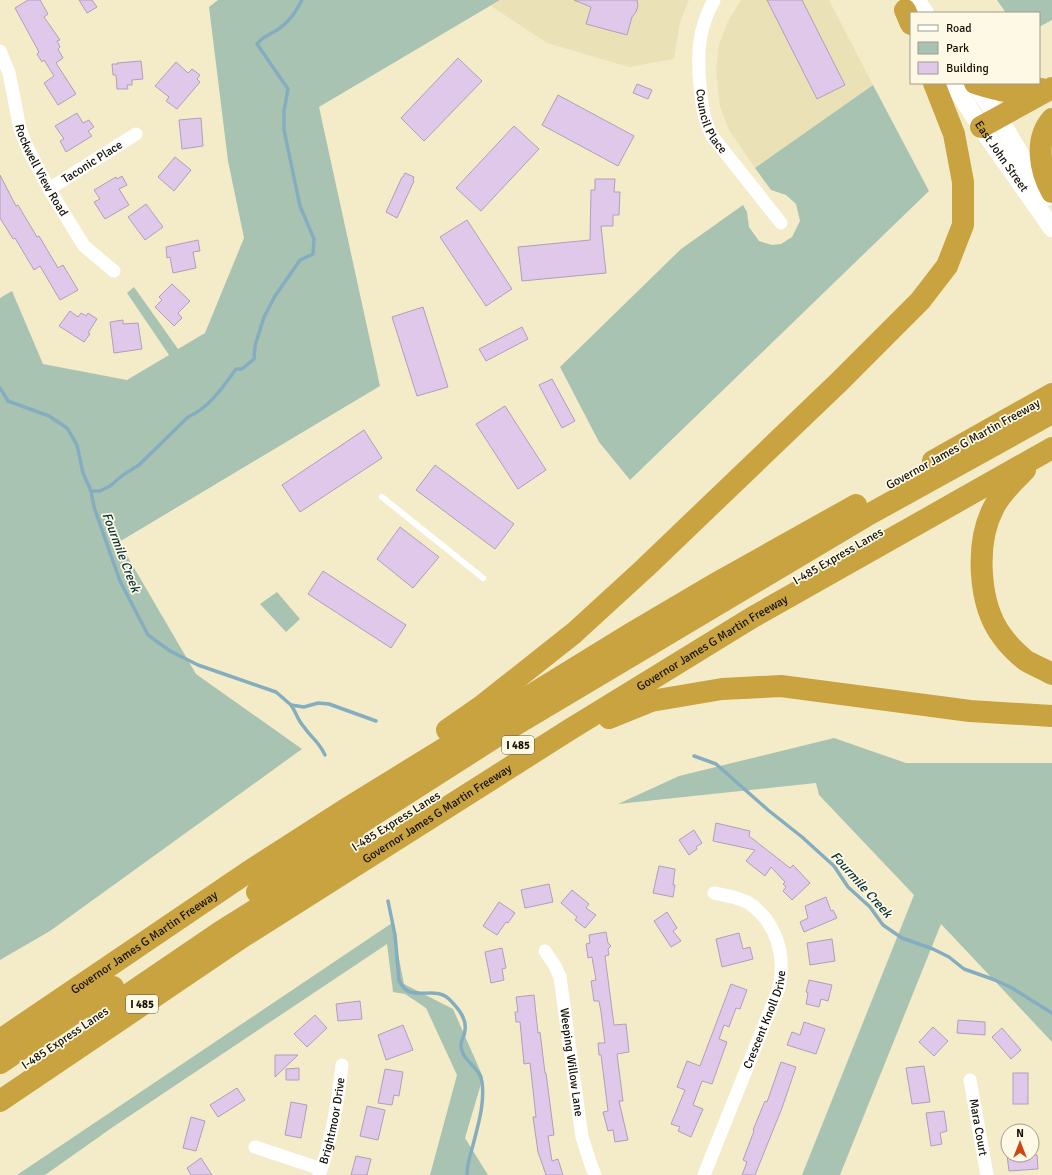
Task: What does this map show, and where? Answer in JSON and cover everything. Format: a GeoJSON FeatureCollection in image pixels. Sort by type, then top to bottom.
{"type":"FeatureCollection","features":[{"type":"Feature","properties":{"kind":"highway"},"geometry":{"type":"LineString","coordinates":[[346,809],[369,784],[483,705],[574,633],[645,568],[920,301],[947,266],[963,225],[963,182],[954,134],[934,84]]}},
{"type":"Feature","properties":{"kind":"highway"},"geometry":{"type":"LineString","coordinates":[[978,84],[1014,93],[1030,93],[1052,87]]}},
{"type":"Feature","properties":{"kind":"highway"},"geometry":{"type":"LineString","coordinates":[[989,122],[1052,87]]}},
{"type":"Feature","properties":{"kind":"highway"},"geometry":{"type":"LineString","coordinates":[[1052,119],[1046,125],[1040,143],[1040,158],[1052,192]]}},
{"type":"Feature","properties":{"kind":"highway","name":"Governor James G Martin Freeway"},"geometry":{"type":"LineString","coordinates":[[0,1040],[248,872],[346,809],[538,690],[702,591],[1052,394]]}},
{"type":"Feature","properties":{"kind":"highway","name":"I-485 Express Lanes"},"geometry":{"type":"LineString","coordinates":[[0,1063],[356,826],[500,734],[866,516],[1052,413]]}},
{"type":"Feature","properties":{"kind":"highway","name":"I-485 Express Lanes"},"geometry":{"type":"LineString","coordinates":[[0,1083],[220,932],[493,760],[623,680],[1052,432]]}},
{"type":"Feature","properties":{"kind":"highway","name":"Governor James G Martin Freeway"},"geometry":{"type":"LineString","coordinates":[[0,1101],[244,936],[525,758],[753,617],[1052,448]]}},
{"type":"Feature","properties":{"kind":"highway"},"geometry":{"type":"LineString","coordinates":[[1052,451],[1025,470],[1006,489],[994,507],[985,529],[982,551],[985,596],[990,615],[1002,636],[1025,659],[1052,674]]}},
{"type":"Feature","properties":{"kind":"highway"},"geometry":{"type":"LineString","coordinates":[[525,758],[606,719],[651,701],[722,689],[781,686],[970,711],[1052,716]]}},
{"type":"Feature","properties":{"kind":"main road","name":"East John Street"},"geometry":{"type":"LineString","coordinates":[[954,84],[989,122],[1052,206]]}},
{"type":"Feature","properties":{"kind":"main road","name":"East John Street"},"geometry":{"type":"LineString","coordinates":[[974,84],[989,122],[1052,228]]}},
{"type":"Feature","properties":{"kind":"street","name":"Council Place"},"geometry":{"type":"LineString","coordinates":[[714,0],[706,16],[701,32],[697,62],[701,104],[705,123],[712,136],[781,223]]}},
{"type":"Feature","properties":{"kind":"street","name":"Rockwell View Road"},"geometry":{"type":"LineString","coordinates":[[0,51],[9,73],[20,129],[28,149],[49,189],[84,246],[114,271]]}},
{"type":"Feature","properties":{"kind":"street","name":"Taconic Place"},"geometry":{"type":"LineString","coordinates":[[49,189],[136,134]]}},
{"type":"Feature","properties":{"kind":"street","name":"Crescent Knoll Drive"},"geometry":{"type":"LineString","coordinates":[[704,1175],[779,988],[782,969],[782,958],[776,935],[759,911],[747,902],[730,895],[714,893]]}},
{"type":"Feature","properties":{"kind":"street","name":"Weeping Willow Lane"},"geometry":{"type":"LineString","coordinates":[[545,951],[560,977],[582,1137],[595,1175]]}},
{"type":"Feature","properties":{"kind":"street","name":"Brightmoor Drive"},"geometry":{"type":"LineString","coordinates":[[320,1172],[326,1154],[336,1108],[342,1065]]}},
{"type":"Feature","properties":{"kind":"street","name":"Mara Court"},"geometry":{"type":"LineString","coordinates":[[970,1080],[987,1175]]}},
{"type":"Feature","properties":{"kind":"street"},"geometry":{"type":"LineString","coordinates":[[255,1148],[320,1172]]}},
{"type":"Feature","properties":{"kind":"lane"},"geometry":{"type":"LineString","coordinates":[[382,497],[483,578]]}},
{"type":"Feature","properties":{"kind":"shaded area"},"geometry":{"type":"Polygon","coordinates":[[[501,0],[689,0],[680,22],[674,59],[629,67],[547,43],[491,6],[501,0]]]}},
{"type":"Feature","properties":{"kind":"shaded area"},"geometry":{"type":"Polygon","coordinates":[[[741,0],[829,0],[873,85],[755,168],[729,130],[720,107],[716,70],[719,45],[728,21],[741,0]]]}},
{"type":"Feature","properties":{"kind":"green space"},"geometry":{"type":"Polygon","coordinates":[[[218,0],[500,0],[319,107],[380,386],[119,542],[196,674],[302,749],[50,931],[0,960],[0,298],[12,291],[43,364],[127,380],[169,355],[127,293],[134,287],[178,349],[205,333],[244,238],[228,161],[209,7],[218,0]]]}},
{"type":"Feature","properties":{"kind":"green space"},"geometry":{"type":"Polygon","coordinates":[[[997,0],[1052,0],[1052,20],[1040,26],[1040,12],[1005,12],[997,0]]]}},
{"type":"Feature","properties":{"kind":"green space"},"geometry":{"type":"Polygon","coordinates":[[[873,85],[929,191],[630,480],[599,442],[560,367],[681,249],[743,205],[747,212],[749,227],[759,241],[772,245],[781,244],[792,237],[800,221],[796,204],[786,195],[771,190],[755,168],[873,85]]]}},
{"type":"Feature","properties":{"kind":"green space"},"geometry":{"type":"Polygon","coordinates":[[[277,592],[300,619],[286,632],[260,604],[277,592]]]}},
{"type":"Feature","properties":{"kind":"green space"},"geometry":{"type":"Polygon","coordinates":[[[834,738],[906,763],[1052,763],[1052,1042],[941,924],[840,1175],[802,1175],[914,895],[819,795],[816,783],[618,804],[679,776],[834,738]]]}},
{"type":"Feature","properties":{"kind":"green space"},"geometry":{"type":"Polygon","coordinates":[[[392,923],[404,984],[453,1009],[483,1077],[465,1138],[488,1175],[430,1175],[457,1075],[426,1008],[405,994],[393,992],[387,944],[113,1127],[45,1175],[17,1175],[392,923]]]}},
{"type":"Feature","properties":{"kind":"building"},"geometry":{"type":"Polygon","coordinates":[[[28,0],[40,0],[48,14],[44,17],[60,40],[57,41],[60,47],[58,49],[63,58],[56,63],[76,94],[58,105],[44,83],[54,76],[44,60],[42,62],[37,54],[39,52],[15,8],[28,0]]]}},
{"type":"Feature","properties":{"kind":"building"},"geometry":{"type":"Polygon","coordinates":[[[79,0],[92,0],[97,7],[87,13],[79,0]]]}},
{"type":"Feature","properties":{"kind":"building"},"geometry":{"type":"Polygon","coordinates":[[[574,0],[637,0],[638,6],[632,17],[627,35],[586,24],[591,7],[574,0]]]}},
{"type":"Feature","properties":{"kind":"building"},"geometry":{"type":"Polygon","coordinates":[[[767,0],[802,0],[845,85],[817,99],[767,0]]]}},
{"type":"Feature","properties":{"kind":"building"},"geometry":{"type":"Polygon","coordinates":[[[458,58],[482,81],[424,141],[401,118],[458,58]]]}},
{"type":"Feature","properties":{"kind":"building"},"geometry":{"type":"Polygon","coordinates":[[[141,61],[143,79],[132,80],[132,85],[127,85],[128,89],[117,89],[116,75],[113,75],[112,64],[141,61]]]}},
{"type":"Feature","properties":{"kind":"building"},"geometry":{"type":"Polygon","coordinates":[[[176,62],[188,73],[192,69],[200,75],[197,79],[200,82],[177,109],[166,101],[169,97],[155,86],[176,62]]]}},
{"type":"Feature","properties":{"kind":"building"},"geometry":{"type":"Polygon","coordinates":[[[637,84],[652,90],[648,99],[633,93],[637,84]]]}},
{"type":"Feature","properties":{"kind":"building"},"geometry":{"type":"Polygon","coordinates":[[[558,95],[634,136],[618,166],[542,125],[558,95]]]}},
{"type":"Feature","properties":{"kind":"building"},"geometry":{"type":"Polygon","coordinates":[[[77,113],[83,123],[89,120],[94,127],[88,131],[92,136],[66,152],[60,141],[64,139],[55,126],[77,113]]]}},
{"type":"Feature","properties":{"kind":"building"},"geometry":{"type":"Polygon","coordinates":[[[201,118],[203,146],[182,149],[179,120],[201,118]]]}},
{"type":"Feature","properties":{"kind":"building"},"geometry":{"type":"Polygon","coordinates":[[[514,126],[539,149],[481,211],[456,188],[514,126]]]}},
{"type":"Feature","properties":{"kind":"building"},"geometry":{"type":"Polygon","coordinates":[[[175,157],[191,170],[174,191],[158,177],[175,157]]]}},
{"type":"Feature","properties":{"kind":"building"},"geometry":{"type":"Polygon","coordinates":[[[405,173],[414,177],[414,181],[397,218],[386,212],[405,173]]]}},
{"type":"Feature","properties":{"kind":"building"},"geometry":{"type":"Polygon","coordinates":[[[0,175],[16,206],[18,205],[37,237],[39,236],[58,268],[63,265],[78,290],[60,300],[40,266],[34,270],[15,238],[13,239],[0,218],[0,175]]]}},
{"type":"Feature","properties":{"kind":"building"},"geometry":{"type":"Polygon","coordinates":[[[122,176],[127,185],[119,189],[129,205],[105,219],[94,202],[100,199],[94,190],[116,177],[117,179],[122,176]]]}},
{"type":"Feature","properties":{"kind":"building"},"geometry":{"type":"Polygon","coordinates":[[[595,179],[615,179],[614,192],[620,192],[619,215],[613,215],[613,226],[601,226],[606,273],[522,281],[518,247],[590,240],[591,190],[595,190],[595,179]]]}},
{"type":"Feature","properties":{"kind":"building"},"geometry":{"type":"Polygon","coordinates":[[[146,204],[163,227],[145,240],[128,217],[146,204]]]}},
{"type":"Feature","properties":{"kind":"building"},"geometry":{"type":"Polygon","coordinates":[[[467,220],[512,289],[486,306],[440,237],[467,220]]]}},
{"type":"Feature","properties":{"kind":"building"},"geometry":{"type":"Polygon","coordinates":[[[198,240],[200,251],[193,252],[196,268],[173,273],[170,257],[167,258],[166,247],[198,240]]]}},
{"type":"Feature","properties":{"kind":"building"},"geometry":{"type":"Polygon","coordinates":[[[172,284],[190,301],[178,313],[182,318],[174,326],[155,307],[162,300],[159,297],[172,284]]]}},
{"type":"Feature","properties":{"kind":"building"},"geometry":{"type":"Polygon","coordinates":[[[423,307],[448,387],[417,396],[392,317],[423,307]]]}},
{"type":"Feature","properties":{"kind":"building"},"geometry":{"type":"Polygon","coordinates":[[[70,311],[78,317],[81,313],[86,316],[88,313],[97,319],[88,333],[90,334],[84,342],[59,326],[70,311]]]}},
{"type":"Feature","properties":{"kind":"building"},"geometry":{"type":"Polygon","coordinates":[[[123,320],[123,324],[138,323],[142,349],[114,353],[110,322],[123,320]]]}},
{"type":"Feature","properties":{"kind":"building"},"geometry":{"type":"Polygon","coordinates":[[[522,327],[528,339],[486,361],[479,349],[522,327]]]}},
{"type":"Feature","properties":{"kind":"building"},"geometry":{"type":"Polygon","coordinates":[[[552,379],[575,421],[562,428],[539,385],[552,379]]]}},
{"type":"Feature","properties":{"kind":"building"},"geometry":{"type":"Polygon","coordinates":[[[505,406],[546,470],[518,489],[476,424],[505,406]]]}},
{"type":"Feature","properties":{"kind":"building"},"geometry":{"type":"Polygon","coordinates":[[[364,430],[382,458],[300,512],[282,485],[364,430]]]}},
{"type":"Feature","properties":{"kind":"building"},"geometry":{"type":"Polygon","coordinates":[[[435,465],[514,524],[495,549],[416,490],[435,465]]]}},
{"type":"Feature","properties":{"kind":"building"},"geometry":{"type":"Polygon","coordinates":[[[400,527],[439,557],[413,588],[377,559],[400,527]]]}},
{"type":"Feature","properties":{"kind":"building"},"geometry":{"type":"Polygon","coordinates":[[[323,571],[406,625],[391,648],[308,594],[323,571]]]}},
{"type":"Feature","properties":{"kind":"building"},"geometry":{"type":"Polygon","coordinates":[[[716,823],[750,831],[749,836],[790,868],[793,865],[810,883],[792,900],[783,891],[786,887],[783,884],[785,882],[771,867],[765,876],[746,861],[755,850],[713,841],[716,823]]]}},
{"type":"Feature","properties":{"kind":"building"},"geometry":{"type":"Polygon","coordinates":[[[694,830],[702,843],[689,855],[679,840],[694,830]]]}},
{"type":"Feature","properties":{"kind":"building"},"geometry":{"type":"Polygon","coordinates":[[[659,866],[675,869],[673,897],[653,893],[659,866]]]}},
{"type":"Feature","properties":{"kind":"building"},"geometry":{"type":"Polygon","coordinates":[[[549,884],[553,902],[525,908],[521,890],[549,884]]]}},
{"type":"Feature","properties":{"kind":"building"},"geometry":{"type":"Polygon","coordinates":[[[572,890],[589,904],[586,908],[596,915],[585,928],[575,920],[577,917],[561,903],[572,890]]]}},
{"type":"Feature","properties":{"kind":"building"},"geometry":{"type":"Polygon","coordinates":[[[826,897],[831,911],[833,910],[837,918],[804,932],[800,922],[808,918],[805,906],[826,897]]]}},
{"type":"Feature","properties":{"kind":"building"},"geometry":{"type":"Polygon","coordinates":[[[499,902],[515,913],[508,923],[506,922],[497,935],[483,926],[499,902]]]}},
{"type":"Feature","properties":{"kind":"building"},"geometry":{"type":"Polygon","coordinates":[[[667,912],[677,928],[673,931],[681,941],[671,947],[654,921],[667,912]]]}},
{"type":"Feature","properties":{"kind":"building"},"geometry":{"type":"Polygon","coordinates":[[[606,932],[608,943],[611,946],[608,949],[609,955],[605,956],[614,1025],[626,1024],[629,1052],[617,1054],[623,1101],[619,1101],[628,1140],[615,1142],[613,1130],[608,1131],[603,1112],[608,1111],[601,1055],[599,1055],[598,1043],[605,1043],[599,1001],[594,1001],[591,981],[596,980],[592,957],[588,958],[586,944],[590,943],[589,935],[606,932]]]}},
{"type":"Feature","properties":{"kind":"building"},"geometry":{"type":"Polygon","coordinates":[[[739,933],[743,949],[750,947],[753,959],[722,967],[716,939],[739,933]]]}},
{"type":"Feature","properties":{"kind":"building"},"geometry":{"type":"Polygon","coordinates":[[[832,939],[835,961],[810,965],[807,943],[832,939]]]}},
{"type":"Feature","properties":{"kind":"building"},"geometry":{"type":"Polygon","coordinates":[[[502,948],[506,968],[502,969],[504,980],[491,983],[485,952],[502,948]]]}},
{"type":"Feature","properties":{"kind":"building"},"geometry":{"type":"Polygon","coordinates":[[[809,980],[832,985],[828,1001],[821,999],[819,1007],[806,1004],[808,993],[806,992],[809,980]]]}},
{"type":"Feature","properties":{"kind":"building"},"geometry":{"type":"Polygon","coordinates":[[[731,984],[747,990],[740,1009],[736,1008],[729,1027],[724,1025],[719,1039],[727,1042],[712,1084],[702,1081],[693,1105],[703,1109],[691,1137],[678,1131],[680,1127],[671,1124],[685,1090],[677,1087],[687,1061],[700,1066],[731,984]]]}},
{"type":"Feature","properties":{"kind":"building"},"geometry":{"type":"Polygon","coordinates":[[[534,995],[538,1033],[540,1032],[554,1135],[548,1136],[552,1161],[558,1159],[563,1175],[546,1175],[538,1152],[533,1117],[536,1117],[530,1063],[524,1064],[520,1022],[516,1022],[515,1012],[518,1012],[516,997],[534,995]]]}},
{"type":"Feature","properties":{"kind":"building"},"geometry":{"type":"Polygon","coordinates":[[[360,1001],[362,1019],[338,1021],[336,1004],[360,1001]]]}},
{"type":"Feature","properties":{"kind":"building"},"geometry":{"type":"Polygon","coordinates":[[[315,1015],[327,1028],[307,1047],[294,1034],[315,1015]]]}},
{"type":"Feature","properties":{"kind":"building"},"geometry":{"type":"Polygon","coordinates":[[[958,1020],[985,1022],[985,1035],[957,1033],[958,1020]]]}},
{"type":"Feature","properties":{"kind":"building"},"geometry":{"type":"Polygon","coordinates":[[[804,1022],[825,1029],[816,1054],[787,1045],[792,1032],[800,1035],[804,1022]]]}},
{"type":"Feature","properties":{"kind":"building"},"geometry":{"type":"Polygon","coordinates":[[[403,1025],[413,1050],[386,1060],[378,1035],[403,1025]]]}},
{"type":"Feature","properties":{"kind":"building"},"geometry":{"type":"Polygon","coordinates":[[[933,1027],[948,1041],[934,1056],[919,1042],[933,1027]]]}},
{"type":"Feature","properties":{"kind":"building"},"geometry":{"type":"Polygon","coordinates":[[[1002,1028],[1021,1050],[1011,1059],[992,1037],[1002,1028]]]}},
{"type":"Feature","properties":{"kind":"building"},"geometry":{"type":"Polygon","coordinates":[[[275,1055],[298,1055],[275,1077],[275,1055]]]}},
{"type":"Feature","properties":{"kind":"building"},"geometry":{"type":"Polygon","coordinates":[[[781,1062],[796,1067],[782,1108],[755,1175],[742,1175],[747,1162],[743,1160],[754,1131],[753,1130],[765,1101],[767,1102],[781,1062]]]}},
{"type":"Feature","properties":{"kind":"building"},"geometry":{"type":"Polygon","coordinates":[[[924,1066],[930,1102],[912,1104],[906,1068],[924,1066]]]}},
{"type":"Feature","properties":{"kind":"building"},"geometry":{"type":"Polygon","coordinates":[[[299,1068],[299,1080],[286,1080],[286,1069],[299,1068]]]}},
{"type":"Feature","properties":{"kind":"building"},"geometry":{"type":"Polygon","coordinates":[[[385,1069],[403,1072],[399,1096],[394,1095],[392,1105],[378,1103],[385,1069]]]}},
{"type":"Feature","properties":{"kind":"building"},"geometry":{"type":"Polygon","coordinates":[[[1013,1073],[1028,1073],[1028,1104],[1013,1104],[1013,1073]]]}},
{"type":"Feature","properties":{"kind":"building"},"geometry":{"type":"Polygon","coordinates":[[[237,1088],[245,1100],[218,1117],[210,1105],[237,1088]]]}},
{"type":"Feature","properties":{"kind":"building"},"geometry":{"type":"Polygon","coordinates":[[[291,1102],[307,1105],[301,1138],[285,1135],[291,1102]]]}},
{"type":"Feature","properties":{"kind":"building"},"geometry":{"type":"Polygon","coordinates":[[[367,1106],[385,1110],[378,1140],[360,1136],[367,1106]]]}},
{"type":"Feature","properties":{"kind":"building"},"geometry":{"type":"Polygon","coordinates":[[[944,1111],[947,1131],[940,1133],[942,1144],[931,1146],[926,1113],[944,1111]]]}},
{"type":"Feature","properties":{"kind":"building"},"geometry":{"type":"Polygon","coordinates":[[[191,1117],[205,1121],[196,1151],[183,1148],[191,1117]]]}},
{"type":"Feature","properties":{"kind":"building"},"geometry":{"type":"Polygon","coordinates":[[[356,1156],[371,1159],[367,1175],[351,1175],[356,1156]]]}},
{"type":"Feature","properties":{"kind":"building"},"geometry":{"type":"Polygon","coordinates":[[[201,1158],[212,1175],[191,1175],[187,1168],[201,1158]]]}},
{"type":"Feature","properties":{"kind":"building"},"geometry":{"type":"Polygon","coordinates":[[[1008,1163],[1038,1163],[1038,1169],[1009,1171],[1008,1163]]]}},
{"type":"Feature","properties":{"kind":"waterway"},"geometry":{"type":"LineString","coordinates":[[91,491],[100,491],[110,486],[123,475],[139,465],[188,417],[209,403],[221,390],[236,369],[242,369],[254,359],[255,346],[264,317],[275,296],[300,260],[313,254],[314,239],[300,206],[284,130],[284,111],[288,89],[257,44],[262,39],[284,25],[290,19],[302,0]]}},
{"type":"Feature","properties":{"kind":"waterway","name":"Fourmile Creek"},"geometry":{"type":"LineString","coordinates":[[0,388],[8,401],[49,416],[67,428],[77,445],[83,473],[91,491],[94,507],[120,581],[148,635],[170,651],[198,665],[276,692],[291,705],[304,707],[318,703],[329,704],[376,721]]}},
{"type":"Feature","properties":{"kind":"waterway"},"geometry":{"type":"LineString","coordinates":[[291,705],[300,722],[320,746],[325,755]]}},
{"type":"Feature","properties":{"kind":"waterway","name":"Fourmile Creek"},"geometry":{"type":"LineString","coordinates":[[694,756],[716,764],[768,810],[802,837],[834,866],[848,887],[870,907],[883,925],[902,938],[933,949],[949,957],[964,969],[1012,988],[1052,1013]]}},
{"type":"Feature","properties":{"kind":"waterway"},"geometry":{"type":"LineString","coordinates":[[388,901],[395,935],[399,980],[403,987],[409,991],[415,993],[436,993],[443,995],[449,999],[461,1013],[465,1026],[465,1032],[461,1045],[462,1052],[481,1077],[483,1090],[482,1106],[468,1164],[467,1175]]}}]}
